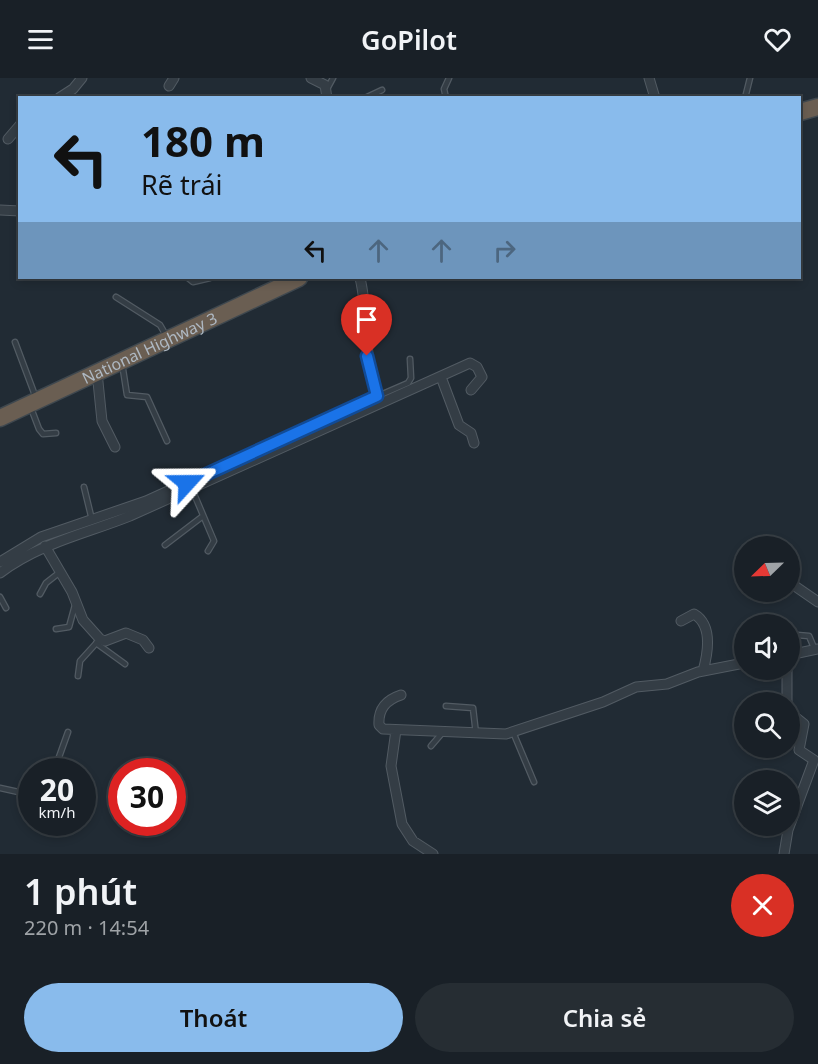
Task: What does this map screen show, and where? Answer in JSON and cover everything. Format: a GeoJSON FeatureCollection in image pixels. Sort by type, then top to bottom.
{"type":"FeatureCollection","features":[{"type":"Feature","properties":{"kind":"highway"},"geometry":{"type":"LineString","coordinates":[[801,112],[818,107]]}},
{"type":"Feature","properties":{"kind":"highway","name":"National Highway 3"},"geometry":{"type":"LineString","coordinates":[[0,418],[296,279]]}},
{"type":"Feature","properties":{"kind":"street"},"geometry":{"type":"LineString","coordinates":[[62,96],[73,90],[82,78]]}},
{"type":"Feature","properties":{"kind":"street"},"geometry":{"type":"LineString","coordinates":[[311,78],[322,82],[327,93]]}},
{"type":"Feature","properties":{"kind":"street"},"geometry":{"type":"LineString","coordinates":[[650,78],[654,96]]}},
{"type":"Feature","properties":{"kind":"street"},"geometry":{"type":"LineString","coordinates":[[8,139],[18,127]]}},
{"type":"Feature","properties":{"kind":"street"},"geometry":{"type":"LineString","coordinates":[[0,210],[18,211]]}},
{"type":"Feature","properties":{"kind":"street"},"geometry":{"type":"LineString","coordinates":[[360,279],[366,309],[368,365],[379,400]]}},
{"type":"Feature","properties":{"kind":"street"},"geometry":{"type":"LineString","coordinates":[[0,562],[29,542],[146,501],[250,459],[379,400],[441,377],[470,363],[475,365],[482,377],[471,390]]}},
{"type":"Feature","properties":{"kind":"street"},"geometry":{"type":"LineString","coordinates":[[97,372],[102,421],[115,447]]}},
{"type":"Feature","properties":{"kind":"street"},"geometry":{"type":"LineString","coordinates":[[441,377],[459,425],[471,433],[474,443]]}},
{"type":"Feature","properties":{"kind":"street"},"geometry":{"type":"LineString","coordinates":[[0,573],[24,556],[45,546],[119,520],[192,489],[250,459]]}},
{"type":"Feature","properties":{"kind":"street"},"geometry":{"type":"LineString","coordinates":[[45,546],[76,602],[83,620],[98,641],[105,641],[126,633],[143,640],[149,648]]}},
{"type":"Feature","properties":{"kind":"street"},"geometry":{"type":"LineString","coordinates":[[800,593],[818,602]]}},
{"type":"Feature","properties":{"kind":"street"},"geometry":{"type":"LineString","coordinates":[[681,621],[694,614],[705,628],[709,647],[703,671]]}},
{"type":"Feature","properties":{"kind":"street"},"geometry":{"type":"LineString","coordinates":[[800,653],[816,650]]}},
{"type":"Feature","properties":{"kind":"street"},"geometry":{"type":"LineString","coordinates":[[401,694],[385,704],[379,717],[382,729],[496,735],[513,732],[603,702],[636,687],[667,684],[703,671],[734,665]]}},
{"type":"Feature","properties":{"kind":"street"},"geometry":{"type":"LineString","coordinates":[[800,721],[804,724],[800,745]]}},
{"type":"Feature","properties":{"kind":"street"},"geometry":{"type":"LineString","coordinates":[[396,730],[391,766],[402,824],[413,840],[433,854]]}},
{"type":"Feature","properties":{"kind":"street"},"geometry":{"type":"LineString","coordinates":[[784,854],[792,820],[814,760],[800,751]]}},
{"type":"Feature","properties":{"kind":"lane"},"geometry":{"type":"LineString","coordinates":[[327,93],[333,78]]}},
{"type":"Feature","properties":{"kind":"lane"},"geometry":{"type":"LineString","coordinates":[[446,96],[444,89],[449,78]]}},
{"type":"Feature","properties":{"kind":"lane"},"geometry":{"type":"LineString","coordinates":[[746,96],[750,78]]}},
{"type":"Feature","properties":{"kind":"lane"},"geometry":{"type":"LineString","coordinates":[[369,96],[382,90]]}},
{"type":"Feature","properties":{"kind":"lane"},"geometry":{"type":"LineString","coordinates":[[190,279],[194,282],[206,279]]}},
{"type":"Feature","properties":{"kind":"lane"},"geometry":{"type":"LineString","coordinates":[[116,297],[160,325],[168,339]]}},
{"type":"Feature","properties":{"kind":"lane"},"geometry":{"type":"LineString","coordinates":[[15,342],[34,402],[39,429],[43,434],[56,433]]}},
{"type":"Feature","properties":{"kind":"lane"},"geometry":{"type":"LineString","coordinates":[[379,400],[408,383],[411,378],[410,359]]}},
{"type":"Feature","properties":{"kind":"lane"},"geometry":{"type":"LineString","coordinates":[[122,361],[127,394],[147,397],[167,441]]}},
{"type":"Feature","properties":{"kind":"lane"},"geometry":{"type":"LineString","coordinates":[[84,487],[92,520]]}},
{"type":"Feature","properties":{"kind":"lane"},"geometry":{"type":"LineString","coordinates":[[192,489],[214,541],[208,551]]}},
{"type":"Feature","properties":{"kind":"lane"},"geometry":{"type":"LineString","coordinates":[[165,545],[203,516]]}},
{"type":"Feature","properties":{"kind":"lane"},"geometry":{"type":"LineString","coordinates":[[40,594],[46,583],[60,572]]}},
{"type":"Feature","properties":{"kind":"lane"},"geometry":{"type":"LineString","coordinates":[[0,597],[6,608]]}},
{"type":"Feature","properties":{"kind":"lane"},"geometry":{"type":"LineString","coordinates":[[56,629],[69,627],[76,602]]}},
{"type":"Feature","properties":{"kind":"lane"},"geometry":{"type":"LineString","coordinates":[[800,635],[809,636],[816,650]]}},
{"type":"Feature","properties":{"kind":"lane"},"geometry":{"type":"LineString","coordinates":[[78,676],[80,661],[98,641],[125,664]]}},
{"type":"Feature","properties":{"kind":"lane"},"geometry":{"type":"LineString","coordinates":[[446,706],[473,708],[476,734]]}},
{"type":"Feature","properties":{"kind":"lane"},"geometry":{"type":"LineString","coordinates":[[59,758],[68,732]]}},
{"type":"Feature","properties":{"kind":"lane"},"geometry":{"type":"LineString","coordinates":[[431,746],[442,732]]}},
{"type":"Feature","properties":{"kind":"lane"},"geometry":{"type":"LineString","coordinates":[[513,732],[534,782]]}},
{"type":"Feature","properties":{"kind":"lane"},"geometry":{"type":"LineString","coordinates":[[0,788],[18,792]]}},
{"type":"Feature","properties":{"kind":"route"},"geometry":{"type":"LineString","coordinates":[[187,483],[377,396],[367,356]]}}]}
